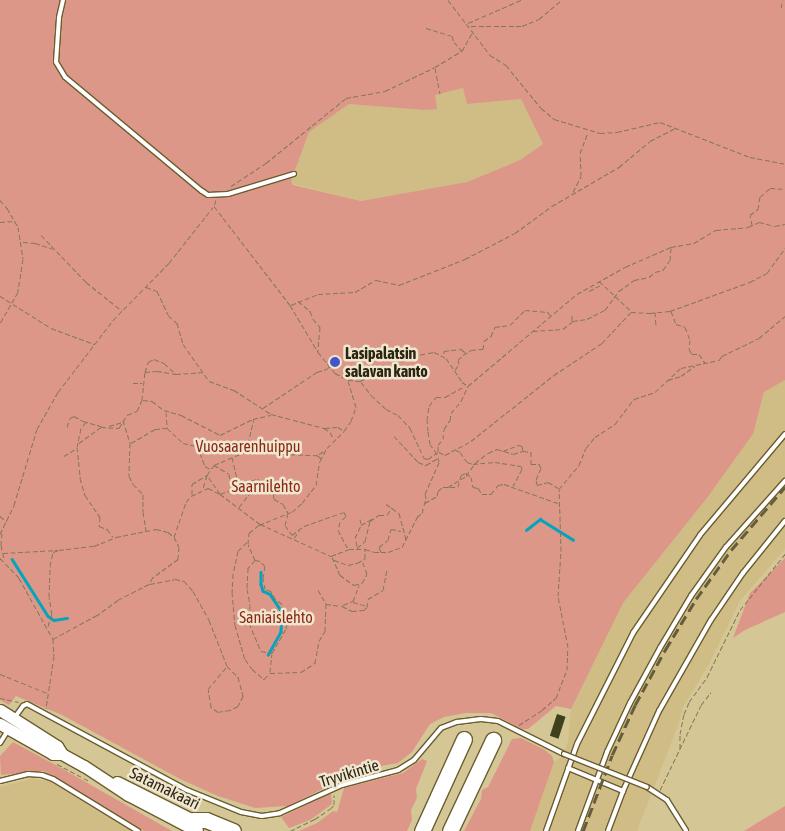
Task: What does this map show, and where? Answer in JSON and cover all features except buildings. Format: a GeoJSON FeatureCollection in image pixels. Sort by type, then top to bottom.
{"type":"FeatureCollection","features":[{"type":"Feature","properties":{"kind":"highway"},"geometry":{"type":"LineString","coordinates":[[422,830],[464,739]]}},
{"type":"Feature","properties":{"kind":"highway"},"geometry":{"type":"LineString","coordinates":[[450,831],[493,740]]}},
{"type":"Feature","properties":{"kind":"highway"},"geometry":{"type":"LineString","coordinates":[[195,825],[206,820],[233,831]]}},
{"type":"Feature","properties":{"kind":"main road","name":"Satamakaari"},"geometry":{"type":"LineString","coordinates":[[0,710],[58,746],[59,759]]}},
{"type":"Feature","properties":{"kind":"main road","name":"Satamakaari"},"geometry":{"type":"LineString","coordinates":[[4,727],[95,779],[133,789],[195,825],[216,831]]}},
{"type":"Feature","properties":{"kind":"lane"},"geometry":{"type":"LineString","coordinates":[[63,0],[59,18],[56,62],[65,77],[202,192],[217,196],[294,174]]}},
{"type":"Feature","properties":{"kind":"lane"},"geometry":{"type":"LineString","coordinates":[[546,831],[577,744],[633,633],[666,581],[742,483],[785,434]]}},
{"type":"Feature","properties":{"kind":"lane"},"geometry":{"type":"LineString","coordinates":[[578,831],[596,780],[630,703],[691,596],[726,547],[785,481]]}},
{"type":"Feature","properties":{"kind":"lane"},"geometry":{"type":"LineString","coordinates":[[608,831],[623,791],[659,711],[711,620],[743,573],[785,521]]}},
{"type":"Feature","properties":{"kind":"lane"},"geometry":{"type":"LineString","coordinates":[[0,743],[4,727],[27,704]]}},
{"type":"Feature","properties":{"kind":"lane","name":"Tryvikintie"},"geometry":{"type":"LineString","coordinates":[[27,704],[201,796],[253,815],[280,813],[333,789],[391,773],[406,766],[421,752],[436,732],[448,724],[481,719],[498,721],[564,754],[659,793],[667,800],[686,831]]}},
{"type":"Feature","properties":{"kind":"lane"},"geometry":{"type":"LineString","coordinates":[[568,768],[623,791]]}},
{"type":"Feature","properties":{"kind":"lane"},"geometry":{"type":"LineString","coordinates":[[150,778],[153,771]]}},
{"type":"Feature","properties":{"kind":"lane"},"geometry":{"type":"LineString","coordinates":[[0,781],[28,774],[42,775],[53,779],[138,831]]}},
{"type":"Feature","properties":{"kind":"path"},"geometry":{"type":"LineString","coordinates":[[448,0],[470,26],[490,55],[506,65],[545,112],[563,123],[589,131],[617,132],[660,122],[750,157],[785,164]]}},
{"type":"Feature","properties":{"kind":"path"},"geometry":{"type":"LineString","coordinates":[[467,23],[521,0]]}},
{"type":"Feature","properties":{"kind":"path"},"geometry":{"type":"LineString","coordinates":[[470,26],[522,26],[539,19],[562,0]]}},
{"type":"Feature","properties":{"kind":"path"},"geometry":{"type":"LineString","coordinates":[[781,8],[783,0]]}},
{"type":"Feature","properties":{"kind":"path"},"geometry":{"type":"LineString","coordinates":[[426,28],[452,36],[454,42],[462,51]]}},
{"type":"Feature","properties":{"kind":"path"},"geometry":{"type":"LineString","coordinates":[[0,534],[7,522],[37,429],[58,392],[94,344],[122,311],[169,263],[214,206],[217,196],[266,163],[346,98],[385,91],[435,68],[462,51],[473,31]]}},
{"type":"Feature","properties":{"kind":"path"},"geometry":{"type":"LineString","coordinates":[[435,68],[440,94]]}},
{"type":"Feature","properties":{"kind":"path"},"geometry":{"type":"LineString","coordinates":[[290,305],[318,294],[355,292],[376,280],[399,285],[465,259],[515,233],[573,193],[600,179],[650,141],[674,129]]}},
{"type":"Feature","properties":{"kind":"path"},"geometry":{"type":"LineString","coordinates":[[573,193],[581,176],[580,154],[589,131]]}},
{"type":"Feature","properties":{"kind":"path"},"geometry":{"type":"LineString","coordinates":[[752,225],[750,215],[758,209],[760,197],[772,187],[785,189]]}},
{"type":"Feature","properties":{"kind":"path"},"geometry":{"type":"LineString","coordinates":[[0,200],[16,221],[22,242],[20,280],[12,305],[0,323]]}},
{"type":"Feature","properties":{"kind":"path"},"geometry":{"type":"LineString","coordinates":[[214,206],[290,305],[328,367],[348,380],[360,381],[413,356],[434,352],[443,355],[467,386]]}},
{"type":"Feature","properties":{"kind":"path"},"geometry":{"type":"LineString","coordinates":[[0,222],[16,221]]}},
{"type":"Feature","properties":{"kind":"path"},"geometry":{"type":"LineString","coordinates":[[785,224],[775,226],[759,222],[752,225],[716,230],[694,244],[671,247],[599,280],[550,315],[462,390],[445,397],[436,397],[430,406],[427,420],[430,444],[437,453],[445,455],[455,450],[491,426],[554,375],[602,343],[631,312],[670,311],[688,306],[757,279],[772,268],[785,248]]}},
{"type":"Feature","properties":{"kind":"path"},"geometry":{"type":"LineString","coordinates":[[41,235],[86,282],[122,311]]}},
{"type":"Feature","properties":{"kind":"path"},"geometry":{"type":"LineString","coordinates":[[22,242],[34,243],[53,249]]}},
{"type":"Feature","properties":{"kind":"path"},"geometry":{"type":"LineString","coordinates":[[532,330],[563,329],[572,322],[587,319],[605,310],[615,296],[634,280],[649,277],[655,272],[663,270],[670,260],[671,247]]}},
{"type":"Feature","properties":{"kind":"path"},"geometry":{"type":"LineString","coordinates":[[599,280],[631,312]]}},
{"type":"Feature","properties":{"kind":"path"},"geometry":{"type":"LineString","coordinates":[[589,291],[602,285]]}},
{"type":"Feature","properties":{"kind":"path"},"geometry":{"type":"LineString","coordinates":[[145,287],[157,291],[168,315],[177,323],[183,344],[212,383],[234,390],[274,414],[324,428],[330,432],[334,439]]}},
{"type":"Feature","properties":{"kind":"path"},"geometry":{"type":"LineString","coordinates":[[0,296],[51,328],[94,344]]}},
{"type":"Feature","properties":{"kind":"path"},"geometry":{"type":"LineString","coordinates":[[298,301],[310,311],[313,319],[320,327],[318,352]]}},
{"type":"Feature","properties":{"kind":"path"},"geometry":{"type":"LineString","coordinates":[[455,370],[459,364],[459,358],[471,350],[481,350],[484,341],[490,336],[495,327],[510,325],[525,310],[548,312],[550,315]]}},
{"type":"Feature","properties":{"kind":"path"},"geometry":{"type":"LineString","coordinates":[[670,311],[676,324],[685,327],[690,340],[689,349],[692,354],[699,354],[705,363]]}},
{"type":"Feature","properties":{"kind":"path"},"geometry":{"type":"LineString","coordinates":[[655,312],[656,326]]}},
{"type":"Feature","properties":{"kind":"path"},"geometry":{"type":"LineString","coordinates":[[572,315],[572,322]]}},
{"type":"Feature","properties":{"kind":"path"},"geometry":{"type":"LineString","coordinates":[[514,728],[549,705],[556,698],[564,681],[568,657],[558,596],[561,551],[558,489],[579,465],[586,448],[595,437],[615,424],[630,402],[655,392],[681,368],[719,360],[722,356],[759,338],[785,316]]}},
{"type":"Feature","properties":{"kind":"path"},"geometry":{"type":"LineString","coordinates":[[443,355],[444,351],[461,349],[466,353]]}},
{"type":"Feature","properties":{"kind":"path"},"geometry":{"type":"LineString","coordinates":[[67,427],[72,416],[86,422],[119,428],[128,414],[138,411],[142,400],[143,382],[148,362],[153,359],[164,363],[176,374]]}},
{"type":"Feature","properties":{"kind":"path"},"geometry":{"type":"LineString","coordinates":[[263,409],[333,363]]}},
{"type":"Feature","properties":{"kind":"path"},"geometry":{"type":"LineString","coordinates":[[668,380],[681,376],[697,364]]}},
{"type":"Feature","properties":{"kind":"path"},"geometry":{"type":"LineString","coordinates":[[145,372],[157,371],[176,374],[202,372]]}},
{"type":"Feature","properties":{"kind":"path"},"geometry":{"type":"LineString","coordinates":[[255,560],[248,542],[249,533],[260,524],[288,513],[302,503],[316,485],[322,459],[327,450],[334,439],[344,430],[357,410],[348,380]]}},
{"type":"Feature","properties":{"kind":"path"},"geometry":{"type":"LineString","coordinates":[[360,381],[371,395],[386,409],[398,415],[410,428],[424,458],[428,459],[437,453]]}},
{"type":"Feature","properties":{"kind":"path"},"geometry":{"type":"LineString","coordinates":[[133,382],[143,382]]}},
{"type":"Feature","properties":{"kind":"path"},"geometry":{"type":"LineString","coordinates":[[331,556],[349,549],[358,548],[390,552],[402,547],[417,517],[422,513],[426,498],[425,494],[438,463],[438,444],[443,439],[444,429],[450,420],[451,412],[461,402],[467,386]]}},
{"type":"Feature","properties":{"kind":"path"},"geometry":{"type":"LineString","coordinates":[[142,400],[152,401],[166,411],[181,415],[220,435],[254,418],[274,414]]}},
{"type":"Feature","properties":{"kind":"path"},"geometry":{"type":"LineString","coordinates":[[166,411],[167,428],[182,443],[197,446],[205,466],[211,470]]}},
{"type":"Feature","properties":{"kind":"path"},"geometry":{"type":"LineString","coordinates":[[242,452],[248,444],[254,418]]}},
{"type":"Feature","properties":{"kind":"path"},"geometry":{"type":"LineString","coordinates":[[108,426],[123,421]]}},
{"type":"Feature","properties":{"kind":"path"},"geometry":{"type":"LineString","coordinates":[[123,421],[130,443],[129,476],[132,484],[143,494],[146,532]]}},
{"type":"Feature","properties":{"kind":"path"},"geometry":{"type":"LineString","coordinates":[[86,422],[81,428],[77,448],[80,478],[85,495],[100,517],[99,526],[107,529],[114,538]]}},
{"type":"Feature","properties":{"kind":"path"},"geometry":{"type":"LineString","coordinates":[[79,443],[102,426]]}},
{"type":"Feature","properties":{"kind":"path"},"geometry":{"type":"LineString","coordinates":[[324,428],[338,427],[344,430]]}},
{"type":"Feature","properties":{"kind":"path"},"geometry":{"type":"LineString","coordinates":[[130,443],[155,429],[167,428]]}},
{"type":"Feature","properties":{"kind":"path"},"geometry":{"type":"LineString","coordinates":[[394,436],[418,462],[426,465],[438,457]]}},
{"type":"Feature","properties":{"kind":"path"},"geometry":{"type":"LineString","coordinates":[[503,451],[519,445],[522,446],[523,451]]}},
{"type":"Feature","properties":{"kind":"path"},"geometry":{"type":"LineString","coordinates":[[64,456],[77,448]]}},
{"type":"Feature","properties":{"kind":"path"},"geometry":{"type":"LineString","coordinates":[[424,503],[437,496],[438,491],[443,487],[458,487],[462,475],[468,473],[474,464],[497,448],[513,454],[523,451],[531,452],[531,464],[539,464],[541,468],[536,480],[537,485],[548,482],[558,489]]}},
{"type":"Feature","properties":{"kind":"path"},"geometry":{"type":"LineString","coordinates":[[192,495],[192,484],[207,475],[214,466],[242,452],[268,450],[282,454],[317,455],[327,450]]}},
{"type":"Feature","properties":{"kind":"path"},"geometry":{"type":"LineString","coordinates":[[455,450],[460,452],[467,462],[474,464],[495,462],[521,466],[522,469],[513,486]]}},
{"type":"Feature","properties":{"kind":"path"},"geometry":{"type":"LineString","coordinates":[[317,455],[322,459]]}},
{"type":"Feature","properties":{"kind":"path"},"geometry":{"type":"LineString","coordinates":[[232,457],[237,484]]}},
{"type":"Feature","properties":{"kind":"path"},"geometry":{"type":"LineString","coordinates":[[214,466],[229,474],[230,480],[237,484]]}},
{"type":"Feature","properties":{"kind":"path"},"geometry":{"type":"LineString","coordinates":[[468,473],[471,477],[472,487],[478,488],[482,494],[491,494],[500,484],[513,486],[558,504]]}},
{"type":"Feature","properties":{"kind":"path"},"geometry":{"type":"LineString","coordinates":[[203,489],[207,475]]}},
{"type":"Feature","properties":{"kind":"path"},"geometry":{"type":"LineString","coordinates":[[207,475],[220,494]]}},
{"type":"Feature","properties":{"kind":"path"},"geometry":{"type":"LineString","coordinates":[[238,508],[249,494],[252,480]]}},
{"type":"Feature","properties":{"kind":"path"},"geometry":{"type":"LineString","coordinates":[[220,494],[232,490],[237,484],[252,480],[264,481],[272,486],[274,499],[283,504],[288,513],[284,525],[292,535],[299,531]]}},
{"type":"Feature","properties":{"kind":"path"},"geometry":{"type":"LineString","coordinates":[[174,537],[186,502],[192,495],[208,488],[220,494],[260,524],[331,556],[343,578],[354,585],[360,584]]}},
{"type":"Feature","properties":{"kind":"path"},"geometry":{"type":"LineString","coordinates":[[386,504],[392,507],[402,518],[403,533],[406,540]]}},
{"type":"Feature","properties":{"kind":"path"},"geometry":{"type":"LineString","coordinates":[[361,524],[373,518],[387,515],[392,507]]}},
{"type":"Feature","properties":{"kind":"path"},"geometry":{"type":"LineString","coordinates":[[293,539],[304,526],[344,512],[346,516],[338,526],[338,530],[342,541],[349,549]]}},
{"type":"Feature","properties":{"kind":"path"},"geometry":{"type":"LineString","coordinates":[[0,516],[7,522]]}},
{"type":"Feature","properties":{"kind":"path"},"geometry":{"type":"LineString","coordinates":[[358,548],[365,541],[368,525],[373,518]]}},
{"type":"Feature","properties":{"kind":"path"},"geometry":{"type":"LineString","coordinates":[[360,519],[361,524],[355,538],[358,548],[366,553]]}},
{"type":"Feature","properties":{"kind":"path"},"geometry":{"type":"LineString","coordinates":[[3,553],[94,546],[114,538],[162,530],[174,537],[179,547],[178,559],[153,577],[149,584]]}},
{"type":"Feature","properties":{"kind":"path"},"geometry":{"type":"LineString","coordinates":[[381,552],[379,547],[388,540],[391,530],[403,533]]}},
{"type":"Feature","properties":{"kind":"path"},"geometry":{"type":"LineString","coordinates":[[2,531],[1,545],[4,560]]}},
{"type":"Feature","properties":{"kind":"path"},"geometry":{"type":"LineString","coordinates":[[248,542],[238,550],[233,574],[232,592],[235,625],[240,646],[252,669],[264,679],[270,673],[289,671],[298,673],[315,663],[319,641],[325,631],[326,604],[318,590]]}},
{"type":"Feature","properties":{"kind":"path"},"geometry":{"type":"LineString","coordinates":[[333,560],[348,565],[365,559],[365,549]]}},
{"type":"Feature","properties":{"kind":"path"},"geometry":{"type":"LineString","coordinates":[[48,626],[52,614],[49,597],[51,556],[59,550]]}},
{"type":"Feature","properties":{"kind":"path"},"geometry":{"type":"LineString","coordinates":[[680,748],[680,734],[684,714],[690,702],[707,677],[740,610],[785,554]]}},
{"type":"Feature","properties":{"kind":"path"},"geometry":{"type":"LineString","coordinates":[[0,558],[4,560],[19,578],[48,626],[53,639],[54,656],[44,713]]}},
{"type":"Feature","properties":{"kind":"path"},"geometry":{"type":"LineString","coordinates":[[255,560],[248,568],[249,623],[261,650],[270,653]]}},
{"type":"Feature","properties":{"kind":"path"},"geometry":{"type":"LineString","coordinates":[[255,560],[264,563],[264,586],[282,604],[287,618],[286,629],[270,653],[270,673]]}},
{"type":"Feature","properties":{"kind":"path"},"geometry":{"type":"LineString","coordinates":[[342,606],[352,602],[368,571],[362,564],[362,560]]}},
{"type":"Feature","properties":{"kind":"path"},"geometry":{"type":"LineString","coordinates":[[326,604],[342,606],[351,610],[364,610],[371,596],[375,596],[383,590],[387,569]]}},
{"type":"Feature","properties":{"kind":"path"},"geometry":{"type":"LineString","coordinates":[[53,639],[97,615],[118,600],[149,584],[175,579],[184,581],[193,590],[209,620],[227,666],[238,677],[243,696],[238,706],[230,710],[218,712],[211,707],[208,689],[227,666]]}},
{"type":"Feature","properties":{"kind":"path"},"geometry":{"type":"LineString","coordinates":[[352,602],[367,606]]}},
{"type":"Feature","properties":{"kind":"path"},"geometry":{"type":"LineString","coordinates":[[351,610],[355,604]]}},
{"type":"Feature","properties":{"kind":"path"},"geometry":{"type":"LineString","coordinates":[[0,674],[48,693]]}},
{"type":"Feature","properties":{"kind":"path"},"geometry":{"type":"LineString","coordinates":[[659,793],[701,705],[711,692]]}},
{"type":"Feature","properties":{"kind":"path"},"geometry":{"type":"LineString","coordinates":[[0,698],[27,704]]}},
{"type":"Feature","properties":{"kind":"path"},"geometry":{"type":"LineString","coordinates":[[59,759],[95,779]]}},
{"type":"Feature","properties":{"kind":"path"},"geometry":{"type":"LineString","coordinates":[[290,831],[315,819],[330,809],[335,800],[333,789]]}},
{"type":"Feature","properties":{"kind":"shaded area"},"geometry":{"type":"Polygon","coordinates":[[[463,88],[467,104],[521,99],[543,144],[520,160],[467,182],[361,201],[293,184],[291,180],[309,132],[349,104],[424,110],[437,108],[434,95],[463,88]]]}},
{"type":"Feature","properties":{"kind":"shaded area"},"geometry":{"type":"Polygon","coordinates":[[[785,380],[785,549],[740,601],[709,664],[683,707],[679,723],[637,831],[530,831],[554,762],[562,757],[568,741],[571,709],[610,626],[623,603],[707,498],[753,434],[764,392],[785,380]]]}},
{"type":"Feature","properties":{"kind":"shaded area"},"geometry":{"type":"Polygon","coordinates":[[[31,779],[49,781],[131,831],[0,831],[0,787],[31,779]]]}},
{"type":"Feature","properties":{"kind":"green space","name":"Vuosaarenhuippu"},"geometry":{"type":"Polygon","coordinates":[[[0,0],[785,0],[785,380],[764,392],[753,434],[707,498],[623,603],[571,709],[556,706],[528,729],[522,729],[491,713],[466,713],[444,717],[430,724],[412,752],[398,763],[363,769],[288,806],[255,808],[218,796],[180,779],[62,715],[16,696],[9,705],[0,700],[0,0]],[[463,88],[435,95],[437,109],[424,110],[349,104],[309,132],[291,181],[293,185],[361,201],[467,182],[520,160],[543,144],[521,99],[467,104],[463,88]]]}},
{"type":"Feature","properties":{"kind":"green space"},"geometry":{"type":"Polygon","coordinates":[[[785,558],[785,612],[745,630],[733,638],[750,593],[785,558]]]}},
{"type":"Feature","properties":{"kind":"green space"},"geometry":{"type":"Polygon","coordinates":[[[521,738],[545,750],[552,756],[554,762],[530,831],[464,831],[481,799],[482,790],[488,787],[512,739],[521,738]]]}},
{"type":"Feature","properties":{"kind":"green space"},"geometry":{"type":"Polygon","coordinates":[[[13,742],[172,831],[144,831],[44,771],[1,775],[0,756],[13,742]]]}},
{"type":"Feature","properties":{"kind":"green space"},"geometry":{"type":"Polygon","coordinates":[[[422,759],[427,761],[416,789],[417,798],[411,810],[412,820],[407,831],[299,831],[317,823],[333,811],[337,812],[344,788],[403,773],[422,759]]]}},
{"type":"Feature","properties":{"kind":"green space"},"geometry":{"type":"Polygon","coordinates":[[[331,793],[332,804],[310,820],[289,828],[281,817],[331,793]]]}},
{"type":"Feature","properties":{"kind":"green space"},"geometry":{"type":"Polygon","coordinates":[[[785,806],[785,831],[744,831],[785,806]]]}},
{"type":"Feature","properties":{"kind":"waterway"},"geometry":{"type":"LineString","coordinates":[[526,530],[540,519],[573,540]]}},
{"type":"Feature","properties":{"kind":"waterway"},"geometry":{"type":"LineString","coordinates":[[12,559],[48,616],[54,620],[67,618]]}},
{"type":"Feature","properties":{"kind":"waterway"},"geometry":{"type":"LineString","coordinates":[[261,572],[263,591],[270,594],[282,612],[281,632],[268,655]]}},
{"type":"Feature","properties":{"kind":"railway"},"geometry":{"type":"LineString","coordinates":[[583,831],[612,755],[635,705],[665,650],[696,599],[731,550],[785,487]]}},
{"type":"Feature","properties":{"kind":"place","name":"Lasipalatsin salavan kanto"},"geometry":{"type":"Point","coordinates":[335,362]}},
{"type":"Feature","properties":{"kind":"park label","name":"Saarnilehto"},"geometry":{"type":"Point","coordinates":[266,486]}},
{"type":"Feature","properties":{"kind":"park label","name":"Saniaislehto"},"geometry":{"type":"Point","coordinates":[276,617]}}]}
